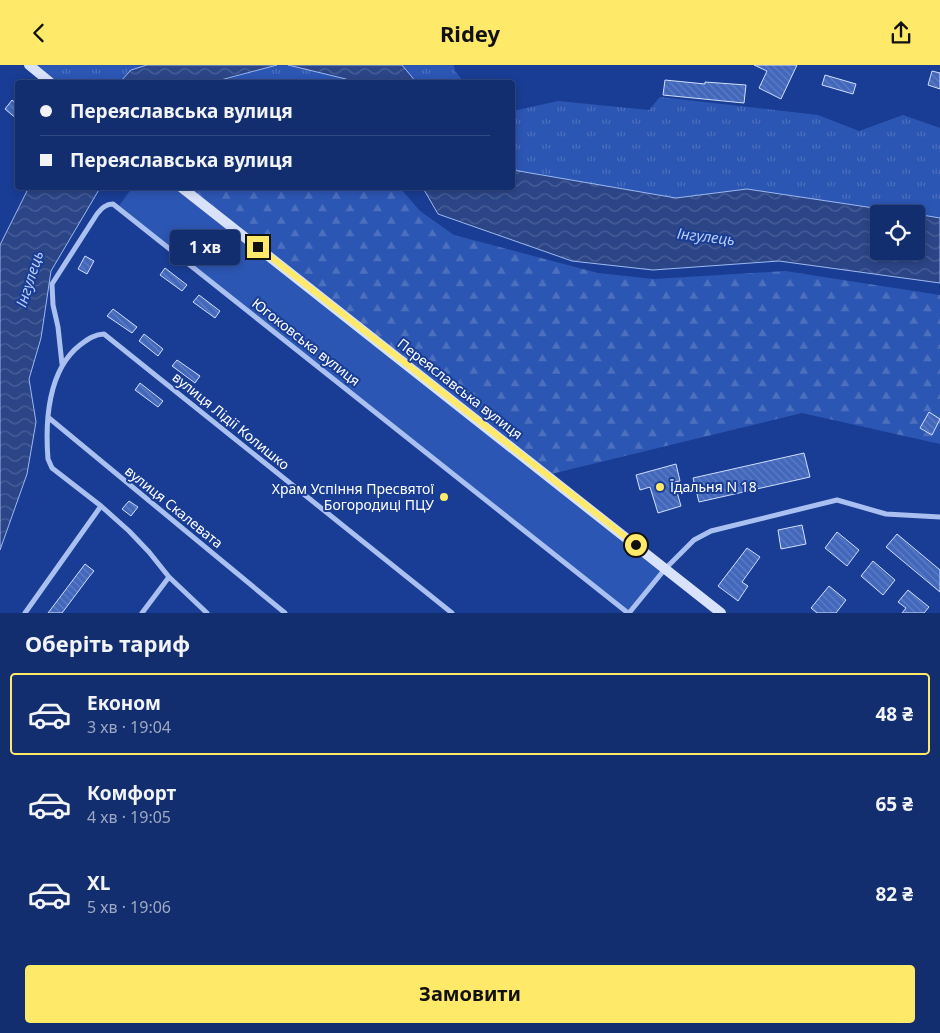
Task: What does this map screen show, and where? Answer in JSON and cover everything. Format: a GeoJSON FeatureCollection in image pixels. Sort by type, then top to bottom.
{"type":"FeatureCollection","features":[{"type":"Feature","properties":{"kind":"street"},"geometry":{"type":"LineString","coordinates":[[29,65],[46,80]]}},
{"type":"Feature","properties":{"kind":"street","name":"Переяславська вулиця"},"geometry":{"type":"LineString","coordinates":[[185,190],[720,613]]}},
{"type":"Feature","properties":{"kind":"street","name":"Югоковська вулиця"},"geometry":{"type":"LineString","coordinates":[[62,364],[58,327],[52,305],[52,284],[97,214],[103,207],[113,204],[629,613]]}},
{"type":"Feature","properties":{"kind":"street","name":"вулиця Лідії Колишко"},"geometry":{"type":"LineString","coordinates":[[207,613],[169,577],[149,552],[101,506],[52,467],[48,459],[49,418],[54,383],[62,364],[73,352],[90,338],[99,334],[104,335],[452,613]]}},
{"type":"Feature","properties":{"kind":"street","name":"вулиця Скалевата"},"geometry":{"type":"LineString","coordinates":[[49,418],[285,613]]}},
{"type":"Feature","properties":{"kind":"street"},"geometry":{"type":"LineString","coordinates":[[629,613],[666,569],[694,540],[711,531],[837,500],[886,514],[940,517]]}},
{"type":"Feature","properties":{"kind":"street"},"geometry":{"type":"LineString","coordinates":[[25,613],[101,506]]}},
{"type":"Feature","properties":{"kind":"street"},"geometry":{"type":"LineString","coordinates":[[142,613],[169,577]]}},
{"type":"Feature","properties":{"kind":"green space"},"geometry":{"type":"Polygon","coordinates":[[[34,65],[147,65],[131,70],[123,80],[52,80],[34,65]]]}},
{"type":"Feature","properties":{"kind":"green space"},"geometry":{"type":"Polygon","coordinates":[[[277,65],[288,65],[348,80],[224,80],[277,65]]]}},
{"type":"Feature","properties":{"kind":"green space"},"geometry":{"type":"Polygon","coordinates":[[[402,65],[454,65],[455,71],[462,80],[414,80],[402,65]]]}},
{"type":"Feature","properties":{"kind":"green space"},"geometry":{"type":"Polygon","coordinates":[[[660,97],[818,115],[859,131],[903,115],[940,128],[940,218],[925,216],[925,205],[870,205],[870,207],[747,189],[676,198],[515,170],[515,111],[558,101],[649,110],[660,97]]]}},
{"type":"Feature","properties":{"kind":"green space"},"geometry":{"type":"Polygon","coordinates":[[[131,190],[184,190],[665,569],[629,613],[118,207],[131,190]]]}},
{"type":"Feature","properties":{"kind":"green space"},"geometry":{"type":"Polygon","coordinates":[[[184,190],[402,190],[420,211],[454,235],[598,273],[654,279],[785,271],[940,295],[940,444],[802,413],[547,475],[184,190]]]}},
{"type":"Feature","properties":{"kind":"water"},"geometry":{"type":"Polygon","coordinates":[[[147,65],[277,65],[221,80],[122,80],[131,70],[147,65]]]}},
{"type":"Feature","properties":{"kind":"water"},"geometry":{"type":"Polygon","coordinates":[[[288,65],[402,65],[414,80],[347,80],[288,65]]]}},
{"type":"Feature","properties":{"kind":"water","name":"Інгулець"},"geometry":{"type":"Polygon","coordinates":[[[515,170],[676,198],[747,189],[870,207],[870,260],[925,260],[925,216],[940,218],[940,283],[779,261],[653,270],[572,261],[438,214],[424,190],[515,190],[515,170]]]}},
{"type":"Feature","properties":{"kind":"water","name":"Інгулець"},"geometry":{"type":"Polygon","coordinates":[[[28,190],[99,190],[51,271],[41,338],[29,379],[36,422],[27,474],[0,550],[0,245],[28,190]]]}},
{"type":"Feature","properties":{"kind":"building"},"geometry":{"type":"Polygon","coordinates":[[[754,65],[797,65],[781,99],[759,88],[767,71],[754,65]]]}},
{"type":"Feature","properties":{"kind":"building"},"geometry":{"type":"Polygon","coordinates":[[[932,71],[940,73],[940,89],[928,85],[932,71]]]}},
{"type":"Feature","properties":{"kind":"building"},"geometry":{"type":"Polygon","coordinates":[[[825,75],[856,84],[853,94],[822,85],[825,75]]]}},
{"type":"Feature","properties":{"kind":"building"},"geometry":{"type":"Polygon","coordinates":[[[665,80],[705,84],[705,82],[746,85],[744,103],[663,95],[665,80]]]}},
{"type":"Feature","properties":{"kind":"building"},"geometry":{"type":"Polygon","coordinates":[[[12,100],[15,102],[15,117],[5,109],[12,100]]]}},
{"type":"Feature","properties":{"kind":"building"},"geometry":{"type":"Polygon","coordinates":[[[85,256],[94,261],[87,274],[78,269],[85,256]]]}},
{"type":"Feature","properties":{"kind":"building"},"geometry":{"type":"Polygon","coordinates":[[[165,268],[187,285],[182,291],[160,275],[165,268]]]}},
{"type":"Feature","properties":{"kind":"building"},"geometry":{"type":"Polygon","coordinates":[[[199,295],[220,311],[215,318],[193,302],[199,295]]]}},
{"type":"Feature","properties":{"kind":"building"},"geometry":{"type":"Polygon","coordinates":[[[113,309],[137,327],[132,333],[107,316],[113,309]]]}},
{"type":"Feature","properties":{"kind":"building"},"geometry":{"type":"Polygon","coordinates":[[[144,334],[163,349],[158,356],[139,341],[144,334]]]}},
{"type":"Feature","properties":{"kind":"building"},"geometry":{"type":"Polygon","coordinates":[[[177,360],[200,376],[195,383],[172,366],[177,360]]]}},
{"type":"Feature","properties":{"kind":"building"},"geometry":{"type":"Polygon","coordinates":[[[140,383],[163,401],[158,407],[135,390],[140,383]]]}},
{"type":"Feature","properties":{"kind":"building"},"geometry":{"type":"Polygon","coordinates":[[[929,412],[940,419],[932,435],[920,428],[929,412]]]}},
{"type":"Feature","properties":{"kind":"building"},"geometry":{"type":"Polygon","coordinates":[[[804,453],[810,477],[699,502],[693,478],[804,453]]]}},
{"type":"Feature","properties":{"kind":"building"},"geometry":{"type":"Polygon","coordinates":[[[676,464],[680,481],[674,482],[681,506],[658,513],[650,487],[640,490],[636,475],[676,464]]]}},
{"type":"Feature","properties":{"kind":"building"},"geometry":{"type":"Polygon","coordinates":[[[129,501],[138,507],[131,516],[122,509],[129,501]]]}},
{"type":"Feature","properties":{"kind":"building"},"geometry":{"type":"Polygon","coordinates":[[[802,525],[806,544],[781,549],[778,530],[802,525]]]}},
{"type":"Feature","properties":{"kind":"building"},"geometry":{"type":"Polygon","coordinates":[[[837,532],[859,550],[847,566],[825,548],[837,532]]]}},
{"type":"Feature","properties":{"kind":"building"},"geometry":{"type":"Polygon","coordinates":[[[897,534],[940,570],[940,592],[886,547],[897,534]]]}},
{"type":"Feature","properties":{"kind":"building"},"geometry":{"type":"Polygon","coordinates":[[[747,548],[760,557],[742,582],[748,586],[738,601],[718,586],[747,548]]]}},
{"type":"Feature","properties":{"kind":"building"},"geometry":{"type":"Polygon","coordinates":[[[873,561],[895,580],[883,595],[861,576],[873,561]]]}},
{"type":"Feature","properties":{"kind":"building"},"geometry":{"type":"Polygon","coordinates":[[[85,564],[94,571],[62,613],[48,613],[85,564]]]}},
{"type":"Feature","properties":{"kind":"building"},"geometry":{"type":"Polygon","coordinates":[[[829,586],[846,600],[836,613],[817,613],[811,608],[829,586]]]}},
{"type":"Feature","properties":{"kind":"building"},"geometry":{"type":"Polygon","coordinates":[[[908,590],[929,607],[924,613],[902,613],[906,608],[898,602],[908,590]]]}},
{"type":"Feature","properties":{"kind":"place","name":"Їдальня N 18"},"geometry":{"type":"Point","coordinates":[660,487]}},
{"type":"Feature","properties":{"kind":"place","name":"Храм Успіння Пресвятої Богородиці ПЦУ"},"geometry":{"type":"Point","coordinates":[444,497]}},
{"type":"Feature","properties":{"kind":"route"},"geometry":{"type":"LineString","coordinates":[[258,247],[636,545]]}}]}
